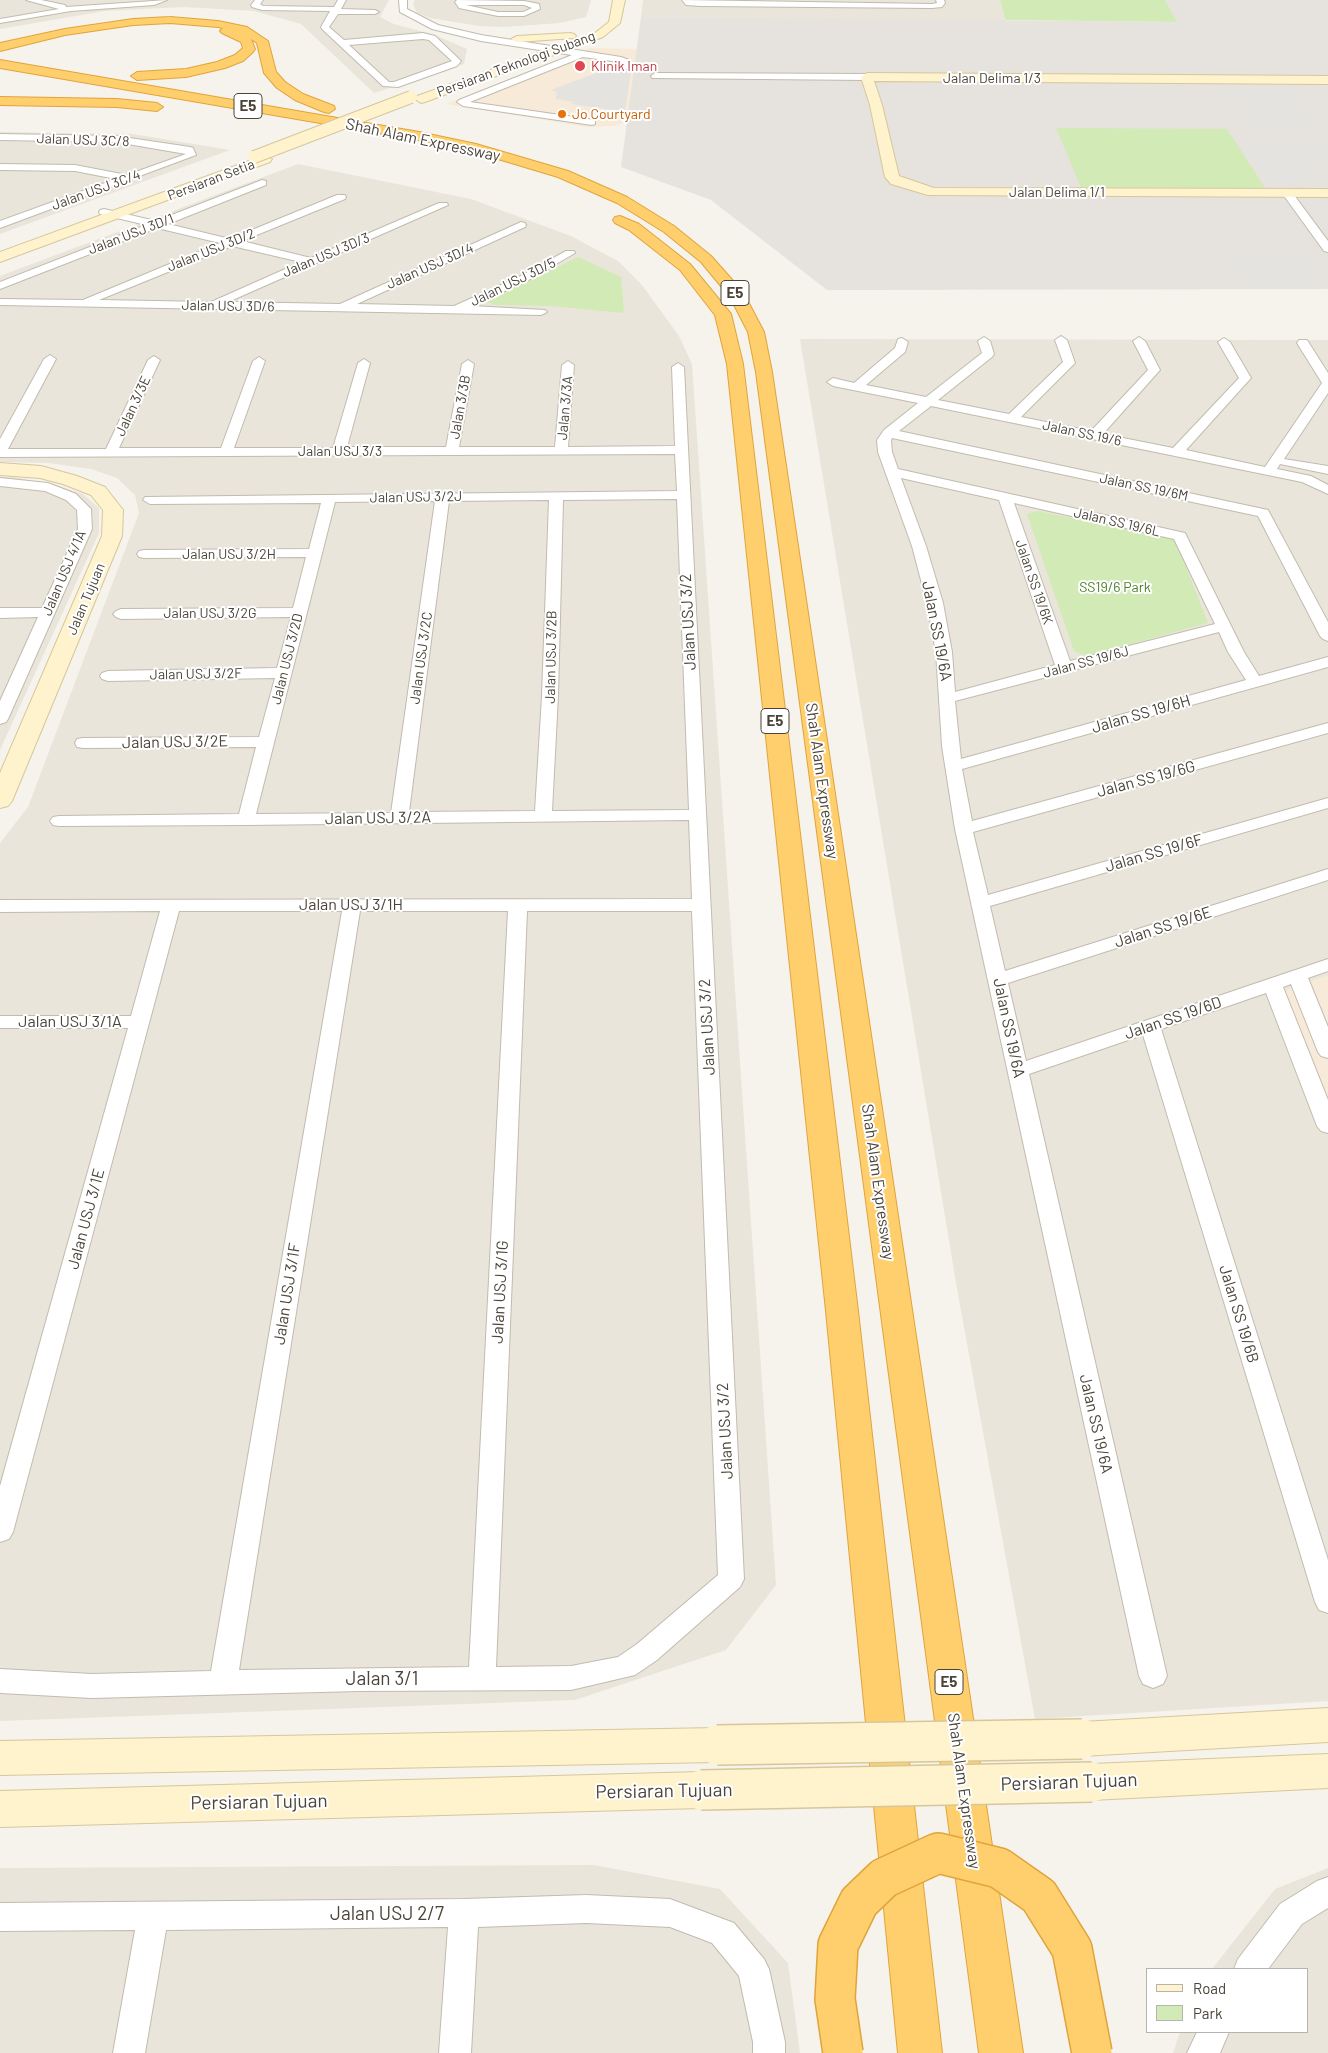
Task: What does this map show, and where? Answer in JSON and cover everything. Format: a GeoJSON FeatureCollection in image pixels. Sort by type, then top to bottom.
{"type":"FeatureCollection","features":[{"type":"Feature","properties":{"kind":"highway"},"geometry":{"type":"LineString","coordinates":[[0,52],[65,32],[133,22],[170,20],[218,24],[243,30],[262,41],[270,72],[280,85],[299,97],[326,108],[438,136],[471,147]]}},
{"type":"Feature","properties":{"kind":"highway"},"geometry":{"type":"LineString","coordinates":[[0,47],[92,31],[170,24],[228,31],[246,40],[249,49],[239,58],[221,65],[186,73],[152,76],[118,76],[24,68]]}},
{"type":"Feature","properties":{"kind":"highway","name":"Shah Alam Expressway"},"geometry":{"type":"LineString","coordinates":[[0,64],[471,147],[571,178],[622,200],[669,229],[706,259],[737,295],[756,332],[768,402],[1001,2053]]}},
{"type":"Feature","properties":{"kind":"highway","name":"Shah Alam Expressway"},"geometry":{"type":"LineString","coordinates":[[0,71],[319,128],[444,153],[520,176]]}},
{"type":"Feature","properties":{"kind":"highway"},"geometry":{"type":"LineString","coordinates":[[0,102],[117,104],[172,108]]}},
{"type":"Feature","properties":{"kind":"highway"},"geometry":{"type":"LineString","coordinates":[[211,114],[319,128]]}},
{"type":"Feature","properties":{"kind":"highway","name":"E5"},"geometry":{"type":"LineString","coordinates":[[582,200],[634,227],[685,267],[723,314],[734,364],[842,1312],[920,2053]]}},
{"type":"Feature","properties":{"kind":"highway"},"geometry":{"type":"LineString","coordinates":[[843,2053],[835,1999],[838,1945],[858,1902],[884,1878],[938,1853],[999,1868],[1039,1896],[1072,1949],[1092,2053]]}},
{"type":"Feature","properties":{"kind":"main road","name":"Persiaran Teknologi Subang"},"geometry":{"type":"LineString","coordinates":[[416,98],[599,36],[614,22],[619,0]]}},
{"type":"Feature","properties":{"kind":"main road","name":"Persiaran Teknologi Subang"},"geometry":{"type":"LineString","coordinates":[[416,98],[520,56],[565,49],[598,21]]}},
{"type":"Feature","properties":{"kind":"main road"},"geometry":{"type":"LineString","coordinates":[[512,40],[541,39],[565,49]]}},
{"type":"Feature","properties":{"kind":"main road"},"geometry":{"type":"LineString","coordinates":[[512,40],[519,48],[520,56]]}},
{"type":"Feature","properties":{"kind":"main road","name":"Jalan Delima 1/3"},"geometry":{"type":"LineString","coordinates":[[868,77],[1328,80]]}},
{"type":"Feature","properties":{"kind":"main road","name":"Jalan Delima 1/1"},"geometry":{"type":"LineString","coordinates":[[868,77],[892,178],[896,181],[932,192],[1328,193]]}},
{"type":"Feature","properties":{"kind":"main road","name":"Persiaran Setia"},"geometry":{"type":"LineString","coordinates":[[0,257],[119,215],[416,98]]}},
{"type":"Feature","properties":{"kind":"main road","name":"Persiaran Setia"},"geometry":{"type":"LineString","coordinates":[[0,248],[104,212],[131,200],[260,158]]}},
{"type":"Feature","properties":{"kind":"main road"},"geometry":{"type":"LineString","coordinates":[[148,203],[136,215],[151,222]]}},
{"type":"Feature","properties":{"kind":"main road"},"geometry":{"type":"LineString","coordinates":[[79,230],[120,220],[151,222]]}},
{"type":"Feature","properties":{"kind":"main road","name":"Jalan Tujuan"},"geometry":{"type":"LineString","coordinates":[[0,470],[41,472],[70,480],[98,491],[113,510],[112,536],[0,801]]}},
{"type":"Feature","properties":{"kind":"main road"},"geometry":{"type":"LineString","coordinates":[[0,1758],[1082,1739],[1328,1725]]}},
{"type":"Feature","properties":{"kind":"main road","name":"Persiaran Tujuan"},"geometry":{"type":"LineString","coordinates":[[0,1809],[700,1790],[1092,1782],[1328,1771]]}},
{"type":"Feature","properties":{"kind":"street"},"geometry":{"type":"LineString","coordinates":[[30,0],[71,9]]}},
{"type":"Feature","properties":{"kind":"street"},"geometry":{"type":"LineString","coordinates":[[71,9],[79,0]]}},
{"type":"Feature","properties":{"kind":"street"},"geometry":{"type":"LineString","coordinates":[[0,21],[71,9],[154,3],[163,0]]}},
{"type":"Feature","properties":{"kind":"street"},"geometry":{"type":"LineString","coordinates":[[259,0],[255,5],[262,8],[375,12]]}},
{"type":"Feature","properties":{"kind":"street"},"geometry":{"type":"LineString","coordinates":[[342,0],[325,27],[386,84],[395,85],[454,64],[457,61],[432,38],[423,36],[343,43]]}},
{"type":"Feature","properties":{"kind":"street"},"geometry":{"type":"LineString","coordinates":[[403,0],[403,10],[422,21],[481,38],[512,40],[621,60],[626,62],[626,67],[621,69]]}},
{"type":"Feature","properties":{"kind":"street"},"geometry":{"type":"LineString","coordinates":[[686,0],[689,3],[700,4],[849,3],[932,6],[939,5],[941,3],[940,0]]}},
{"type":"Feature","properties":{"kind":"street"},"geometry":{"type":"LineString","coordinates":[[459,1],[524,3],[536,6],[536,9],[524,14],[498,14],[462,6],[459,1]]}},
{"type":"Feature","properties":{"kind":"street"},"geometry":{"type":"LineString","coordinates":[[565,49],[462,102],[592,122]]}},
{"type":"Feature","properties":{"kind":"street","name":"Jalan Delima 1/3"},"geometry":{"type":"LineString","coordinates":[[655,76],[868,77]]}},
{"type":"Feature","properties":{"kind":"street","name":"Jalan USJ 3C/8"},"geometry":{"type":"LineString","coordinates":[[0,138],[116,139],[190,150],[191,155]]}},
{"type":"Feature","properties":{"kind":"street","name":"Jalan USJ 3C/4"},"geometry":{"type":"LineString","coordinates":[[0,224],[191,155]]}},
{"type":"Feature","properties":{"kind":"street"},"geometry":{"type":"LineString","coordinates":[[0,167],[75,168],[127,178]]}},
{"type":"Feature","properties":{"kind":"street"},"geometry":{"type":"LineString","coordinates":[[8,178],[40,167]]}},
{"type":"Feature","properties":{"kind":"street","name":"Jalan USJ 3D/1"},"geometry":{"type":"LineString","coordinates":[[0,286],[151,222],[262,184]]}},
{"type":"Feature","properties":{"kind":"street"},"geometry":{"type":"LineString","coordinates":[[1288,193],[1328,249]]}},
{"type":"Feature","properties":{"kind":"street","name":"Jalan USJ 3D/2"},"geometry":{"type":"LineString","coordinates":[[81,303],[341,197]]}},
{"type":"Feature","properties":{"kind":"street","name":"Jalan USJ 3D/3"},"geometry":{"type":"LineString","coordinates":[[210,305],[443,204]]}},
{"type":"Feature","properties":{"kind":"street"},"geometry":{"type":"LineString","coordinates":[[104,212],[312,261]]}},
{"type":"Feature","properties":{"kind":"street","name":"Jalan USJ 3D/4"},"geometry":{"type":"LineString","coordinates":[[339,308],[521,225]]}},
{"type":"Feature","properties":{"kind":"street","name":"Jalan USJ 3D/5"},"geometry":{"type":"LineString","coordinates":[[455,309],[521,280],[570,253]]}},
{"type":"Feature","properties":{"kind":"street","name":"Jalan USJ 3D/6"},"geometry":{"type":"LineString","coordinates":[[0,302],[541,312]]}},
{"type":"Feature","properties":{"kind":"street"},"geometry":{"type":"LineString","coordinates":[[1011,419],[1069,363],[1062,340]]}},
{"type":"Feature","properties":{"kind":"street"},"geometry":{"type":"LineString","coordinates":[[889,432],[930,402],[988,354],[984,341]]}},
{"type":"Feature","properties":{"kind":"street"},"geometry":{"type":"LineString","coordinates":[[1094,436],[1154,370],[1139,341]]}},
{"type":"Feature","properties":{"kind":"street"},"geometry":{"type":"LineString","coordinates":[[856,387],[901,349],[902,342]]}},
{"type":"Feature","properties":{"kind":"street"},"geometry":{"type":"LineString","coordinates":[[1176,453],[1245,378],[1224,342]]}},
{"type":"Feature","properties":{"kind":"street"},"geometry":{"type":"LineString","coordinates":[[1272,466],[1328,384],[1302,343]]}},
{"type":"Feature","properties":{"kind":"street"},"geometry":{"type":"LineString","coordinates":[[0,452],[50,358]]}},
{"type":"Feature","properties":{"kind":"street","name":"Jalan 3/3E"},"geometry":{"type":"LineString","coordinates":[[111,452],[154,360]]}},
{"type":"Feature","properties":{"kind":"street"},"geometry":{"type":"LineString","coordinates":[[226,452],[259,361]]}},
{"type":"Feature","properties":{"kind":"street"},"geometry":{"type":"LineString","coordinates":[[339,451],[364,363]]}},
{"type":"Feature","properties":{"kind":"street","name":"Jalan 3/3B"},"geometry":{"type":"LineString","coordinates":[[452,451],[468,364]]}},
{"type":"Feature","properties":{"kind":"street","name":"Jalan 3/3A"},"geometry":{"type":"LineString","coordinates":[[561,450],[568,365]]}},
{"type":"Feature","properties":{"kind":"street"},"geometry":{"type":"LineString","coordinates":[[678,367],[681,450]]}},
{"type":"Feature","properties":{"kind":"street","name":"Jalan SS 19/6"},"geometry":{"type":"LineString","coordinates":[[833,382],[1176,453],[1272,466],[1328,490]]}},
{"type":"Feature","properties":{"kind":"street","name":"Jalan SS 19/6A"},"geometry":{"type":"LineString","coordinates":[[889,432],[884,440],[884,446],[919,546],[935,603],[944,652],[949,698],[949,731],[964,829],[1152,1676]]}},
{"type":"Feature","properties":{"kind":"street","name":"Jalan SS 19/6M"},"geometry":{"type":"LineString","coordinates":[[889,432],[1263,513],[1328,636]]}},
{"type":"Feature","properties":{"kind":"street","name":"Jalan USJ 3/3"},"geometry":{"type":"LineString","coordinates":[[0,452],[681,450]]}},
{"type":"Feature","properties":{"kind":"street","name":"Jalan USJ 3/2"},"geometry":{"type":"LineString","coordinates":[[681,450],[731,1579]]}},
{"type":"Feature","properties":{"kind":"street"},"geometry":{"type":"LineString","coordinates":[[1272,466],[1328,470]]}},
{"type":"Feature","properties":{"kind":"street","name":"Jalan SS 19/6L"},"geometry":{"type":"LineString","coordinates":[[893,472],[1180,536],[1236,652],[1255,682]]}},
{"type":"Feature","properties":{"kind":"street","name":"Jalan USJ 4/1A"},"geometry":{"type":"LineString","coordinates":[[0,482],[48,487],[71,497],[84,509],[85,529],[0,719]]}},
{"type":"Feature","properties":{"kind":"street","name":"Jalan USJ 3/2J"},"geometry":{"type":"LineString","coordinates":[[150,500],[682,495]]}},
{"type":"Feature","properties":{"kind":"street","name":"Jalan USJ 3/2B"},"geometry":{"type":"LineString","coordinates":[[543,817],[550,696],[556,496]]}},
{"type":"Feature","properties":{"kind":"street","name":"Jalan USJ 3/2C"},"geometry":{"type":"LineString","coordinates":[[399,818],[442,497]]}},
{"type":"Feature","properties":{"kind":"street","name":"Jalan SS 19/6K"},"geometry":{"type":"LineString","coordinates":[[1005,497],[1064,668]]}},
{"type":"Feature","properties":{"kind":"street","name":"Jalan USJ 3/2D"},"geometry":{"type":"LineString","coordinates":[[246,820],[329,498]]}},
{"type":"Feature","properties":{"kind":"street","name":"Jalan USJ 3/2H"},"geometry":{"type":"LineString","coordinates":[[144,554],[314,553]]}},
{"type":"Feature","properties":{"kind":"street"},"geometry":{"type":"LineString","coordinates":[[0,612],[48,612]]}},
{"type":"Feature","properties":{"kind":"street","name":"Jalan USJ 3/2G"},"geometry":{"type":"LineString","coordinates":[[121,614],[299,612]]}},
{"type":"Feature","properties":{"kind":"street","name":"Jalan SS 19/6J"},"geometry":{"type":"LineString","coordinates":[[949,698],[1223,626]]}},
{"type":"Feature","properties":{"kind":"street","name":"Jalan SS 19/6H"},"geometry":{"type":"LineString","coordinates":[[954,766],[1328,662]]}},
{"type":"Feature","properties":{"kind":"street","name":"Jalan USJ 3/2F"},"geometry":{"type":"LineString","coordinates":[[108,676],[284,673]]}},
{"type":"Feature","properties":{"kind":"street","name":"Jalan SS 19/6G"},"geometry":{"type":"LineString","coordinates":[[964,829],[1328,728]]}},
{"type":"Feature","properties":{"kind":"street","name":"Jalan USJ 3/2E"},"geometry":{"type":"LineString","coordinates":[[83,743],[266,742]]}},
{"type":"Feature","properties":{"kind":"street","name":"Jalan SS 19/6F"},"geometry":{"type":"LineString","coordinates":[[981,903],[1328,803]]}},
{"type":"Feature","properties":{"kind":"street","name":"Jalan USJ 3/2A"},"geometry":{"type":"LineString","coordinates":[[59,822],[697,815]]}},
{"type":"Feature","properties":{"kind":"street","name":"Jalan SS 19/6E"},"geometry":{"type":"LineString","coordinates":[[998,980],[1328,874]]}},
{"type":"Feature","properties":{"kind":"street","name":"Jalan USJ 3/1F"},"geometry":{"type":"LineString","coordinates":[[223,1683],[352,905]]}},
{"type":"Feature","properties":{"kind":"street","name":"Jalan USJ 3/1G"},"geometry":{"type":"LineString","coordinates":[[482,1679],[518,905]]}},
{"type":"Feature","properties":{"kind":"street","name":"Jalan USJ 3/1H"},"geometry":{"type":"LineString","coordinates":[[0,906],[701,905]]}},
{"type":"Feature","properties":{"kind":"street","name":"Jalan USJ 3/1E"},"geometry":{"type":"LineString","coordinates":[[0,1532],[171,906]]}},
{"type":"Feature","properties":{"kind":"street","name":"Jalan SS 19/6D"},"geometry":{"type":"LineString","coordinates":[[1018,1071],[1328,965]]}},
{"type":"Feature","properties":{"kind":"street"},"geometry":{"type":"LineString","coordinates":[[1297,976],[1328,1052]]}},
{"type":"Feature","properties":{"kind":"street"},"geometry":{"type":"LineString","coordinates":[[1272,984],[1322,1097],[1328,1126]]}},
{"type":"Feature","properties":{"kind":"street","name":"Jalan USJ 3/1A"},"geometry":{"type":"LineString","coordinates":[[0,1022],[140,1022]]}},
{"type":"Feature","properties":{"kind":"street","name":"Jalan SS 19/6B"},"geometry":{"type":"LineString","coordinates":[[1150,1026],[1328,1602]]}},
{"type":"Feature","properties":{"kind":"street","name":"Jalan 3/1"},"geometry":{"type":"LineString","coordinates":[[0,1682],[92,1686],[359,1679],[572,1678],[625,1666],[648,1652],[731,1579]]}},
{"type":"Feature","properties":{"kind":"street"},"geometry":{"type":"LineString","coordinates":[[1250,1968],[1291,1914],[1328,1891]]}},
{"type":"Feature","properties":{"kind":"street","name":"Jalan USJ 2/7"},"geometry":{"type":"LineString","coordinates":[[0,1917],[464,1913],[586,1909],[670,1913],[723,1933],[753,1969],[769,2042],[769,2053]]}},
{"type":"Feature","properties":{"kind":"street"},"geometry":{"type":"LineString","coordinates":[[455,2053],[464,1913]]}},
{"type":"Feature","properties":{"kind":"street"},"geometry":{"type":"LineString","coordinates":[[129,2053],[153,1916]]}},
{"type":"Feature","properties":{"kind":"street"},"geometry":{"type":"LineString","coordinates":[[1203,2053],[1213,2033]]}},
{"type":"Feature","properties":{"kind":"shaded area"},"geometry":{"type":"Polygon","coordinates":[[[0,0],[389,0],[380,17],[394,24],[435,35],[467,49],[464,64],[374,93],[301,24],[254,11],[184,7],[105,11],[0,29],[0,0]]]}},
{"type":"Feature","properties":{"kind":"shaded area"},"geometry":{"type":"Polygon","coordinates":[[[415,0],[591,0],[586,17],[560,23],[504,27],[479,26],[430,18],[417,13],[413,4],[415,0]]]}},
{"type":"Feature","properties":{"kind":"shaded area"},"geometry":{"type":"Polygon","coordinates":[[[643,0],[1000,0],[1005,21],[641,17],[643,0]]]}},
{"type":"Feature","properties":{"kind":"shaded area"},"geometry":{"type":"Polygon","coordinates":[[[1165,0],[1328,0],[1328,289],[827,290],[711,200],[621,167],[641,17],[1176,22],[1165,0]]]}},
{"type":"Feature","properties":{"kind":"shaded area"},"geometry":{"type":"Polygon","coordinates":[[[590,48],[637,49],[627,122],[613,126],[587,127],[446,104],[590,48]]]}},
{"type":"Feature","properties":{"kind":"shaded area"},"geometry":{"type":"Polygon","coordinates":[[[609,68],[631,71],[625,112],[571,104],[575,102],[556,99],[557,92],[551,90],[609,68]]]}},
{"type":"Feature","properties":{"kind":"shaded area"},"geometry":{"type":"Polygon","coordinates":[[[1222,83],[1287,83],[1318,125],[1251,126],[1222,83]]]}},
{"type":"Feature","properties":{"kind":"shaded area"},"geometry":{"type":"Polygon","coordinates":[[[0,132],[133,134],[230,150],[0,234],[0,132]]]}},
{"type":"Feature","properties":{"kind":"shaded area"},"geometry":{"type":"Polygon","coordinates":[[[1328,140],[1328,162],[1290,187],[1272,188],[1241,141],[1328,140]]]}},
{"type":"Feature","properties":{"kind":"shaded area"},"geometry":{"type":"Polygon","coordinates":[[[298,164],[471,199],[571,236],[618,261],[642,285],[679,336],[692,364],[776,1585],[726,1650],[575,1700],[0,1721],[0,843],[28,807],[139,513],[135,495],[117,478],[91,469],[49,463],[0,462],[0,276],[298,164]]]}},
{"type":"Feature","properties":{"kind":"shaded area"},"geometry":{"type":"Polygon","coordinates":[[[1218,245],[1300,245],[1328,286],[1243,286],[1218,245]]]}},
{"type":"Feature","properties":{"kind":"shaded area"},"geometry":{"type":"Polygon","coordinates":[[[800,339],[1328,340],[1328,1701],[1035,1719],[956,1283],[800,339]]]}},
{"type":"Feature","properties":{"kind":"shaded area"},"geometry":{"type":"Polygon","coordinates":[[[0,477],[12,477],[54,484],[83,494],[99,508],[99,533],[0,750],[0,477]]]}},
{"type":"Feature","properties":{"kind":"shaded area"},"geometry":{"type":"Polygon","coordinates":[[[1328,975],[1328,1116],[1278,993],[1328,975]]]}},
{"type":"Feature","properties":{"kind":"shaded area"},"geometry":{"type":"Polygon","coordinates":[[[594,1865],[720,1889],[788,1963],[800,2053],[0,2053],[0,1868],[594,1865]]]}},
{"type":"Feature","properties":{"kind":"shaded area"},"geometry":{"type":"Polygon","coordinates":[[[1328,1868],[1328,2053],[1173,2053],[1180,2033],[1308,2033],[1308,1968],[1213,1968],[1275,1889],[1328,1868]]]}},
{"type":"Feature","properties":{"kind":"green space"},"geometry":{"type":"Polygon","coordinates":[[[1000,0],[1165,0],[1177,22],[1005,20],[1000,0]]]}},
{"type":"Feature","properties":{"kind":"green space"},"geometry":{"type":"Polygon","coordinates":[[[1056,128],[1227,129],[1265,188],[1081,187],[1056,128]]]}},
{"type":"Feature","properties":{"kind":"green space"},"geometry":{"type":"Polygon","coordinates":[[[578,257],[621,277],[624,313],[551,306],[496,305],[487,302],[578,257]]]}},
{"type":"Feature","properties":{"kind":"green space","name":"SS19/6 Park"},"geometry":{"type":"Polygon","coordinates":[[[1038,511],[1175,539],[1208,623],[1086,656],[1074,651],[1027,514],[1038,511]]]}},
{"type":"Feature","properties":{"kind":"place","name":"Klinik Iman"},"geometry":{"type":"Point","coordinates":[580,66]}},
{"type":"Feature","properties":{"kind":"place","name":"Jo Courtyard"},"geometry":{"type":"Point","coordinates":[562,114]}}]}
